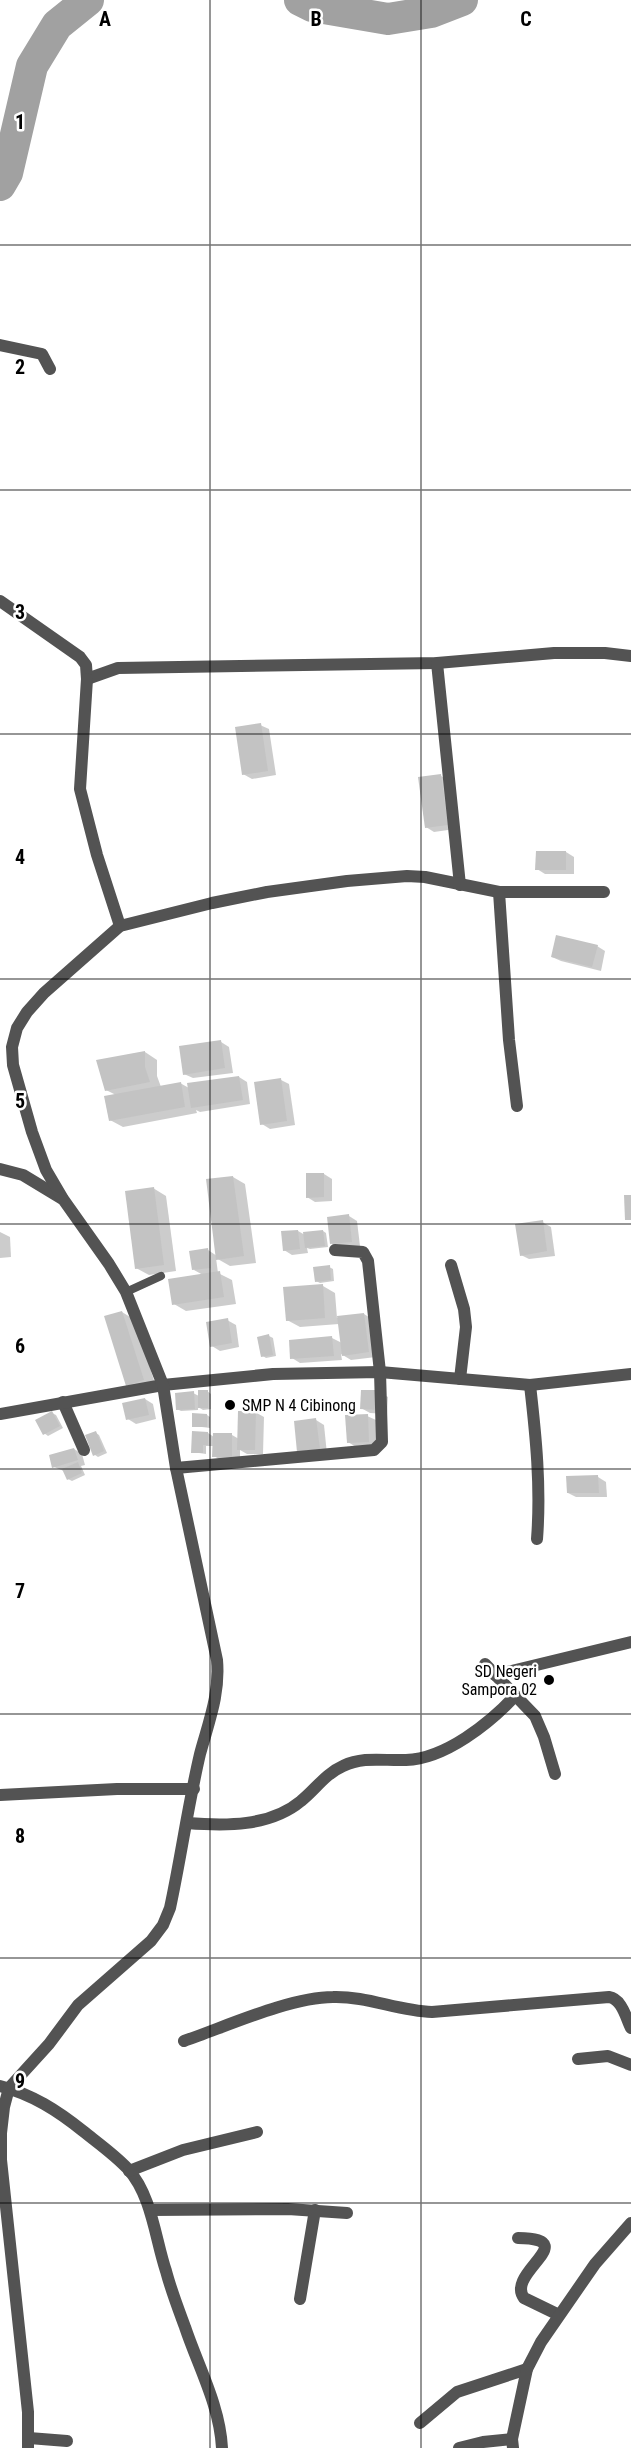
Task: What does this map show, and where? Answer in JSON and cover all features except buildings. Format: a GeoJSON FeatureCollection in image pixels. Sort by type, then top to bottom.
{"type":"FeatureCollection","features":[{"type":"Feature","properties":{"kind":"street"},"geometry":{"type":"LineString","coordinates":[[0,345],[42,354],[50,369]]}},
{"type":"Feature","properties":{"kind":"street"},"geometry":{"type":"LineString","coordinates":[[0,601],[80,657],[86,665],[80,789],[97,855],[120,926]]}},
{"type":"Feature","properties":{"kind":"street"},"geometry":{"type":"LineString","coordinates":[[87,679],[118,668],[437,663],[554,653],[605,653],[631,656]]}},
{"type":"Feature","properties":{"kind":"street"},"geometry":{"type":"LineString","coordinates":[[437,663],[459,885]]}},
{"type":"Feature","properties":{"kind":"street"},"geometry":{"type":"LineString","coordinates":[[67,2441],[28,2443],[1,2133],[5,2087],[49,2044],[78,2005],[151,1941],[164,1925],[170,1908],[200,1755],[219,1680],[217,1660],[176,1468],[163,1385],[126,1292],[46,1170],[32,1132],[13,1065],[12,1047],[17,1028],[27,1012],[44,993],[120,926],[267,892],[347,880],[407,876],[425,877],[499,892],[604,892]]}},
{"type":"Feature","properties":{"kind":"street"},"geometry":{"type":"LineString","coordinates":[[499,892],[509,1040],[517,1106]]}},
{"type":"Feature","properties":{"kind":"street"},"geometry":{"type":"LineString","coordinates":[[0,1169],[23,1175],[63,1199]]}},
{"type":"Feature","properties":{"kind":"street"},"geometry":{"type":"LineString","coordinates":[[176,1468],[374,1450],[382,1442],[380,1372],[368,1261],[363,1252],[335,1250]]}},
{"type":"Feature","properties":{"kind":"street"},"geometry":{"type":"LineString","coordinates":[[451,1265],[464,1309],[466,1327],[460,1379]]}},
{"type":"Feature","properties":{"kind":"street"},"geometry":{"type":"LineString","coordinates":[[0,1414],[163,1385],[293,1372],[380,1372],[530,1385],[631,1374]]}},
{"type":"Feature","properties":{"kind":"street"},"geometry":{"type":"LineString","coordinates":[[530,1385],[540,1500],[537,1539]]}},
{"type":"Feature","properties":{"kind":"street"},"geometry":{"type":"LineString","coordinates":[[63,1402],[84,1450]]}},
{"type":"Feature","properties":{"kind":"street"},"geometry":{"type":"LineString","coordinates":[[495,1675],[532,1664],[585,1655],[631,1642]]}},
{"type":"Feature","properties":{"kind":"street"},"geometry":{"type":"LineString","coordinates":[[485,1664],[535,1716],[555,1774]]}},
{"type":"Feature","properties":{"kind":"street"},"geometry":{"type":"LineString","coordinates":[[187,1823],[232,1824],[271,1818],[288,1811],[303,1800],[325,1776],[344,1765],[379,1758],[406,1760],[422,1758],[440,1751],[472,1734],[500,1712],[515,1696]]}},
{"type":"Feature","properties":{"kind":"street"},"geometry":{"type":"LineString","coordinates":[[0,1795],[117,1789],[194,1789]]}},
{"type":"Feature","properties":{"kind":"street"},"geometry":{"type":"LineString","coordinates":[[184,2042],[292,2003],[332,1996],[366,1999],[420,2012],[609,1997],[615,1998],[618,2002],[631,2028]]}},
{"type":"Feature","properties":{"kind":"street"},"geometry":{"type":"LineString","coordinates":[[578,2059],[608,2056],[629,2060]]}},
{"type":"Feature","properties":{"kind":"street"},"geometry":{"type":"LineString","coordinates":[[5,2087],[39,2100],[63,2115],[129,2170],[140,2188],[150,2211],[165,2271],[214,2404],[221,2432],[222,2448]]}},
{"type":"Feature","properties":{"kind":"street"},"geometry":{"type":"LineString","coordinates":[[129,2170],[183,2150],[257,2132]]}},
{"type":"Feature","properties":{"kind":"street"},"geometry":{"type":"LineString","coordinates":[[150,2211],[315,2210],[347,2213]]}},
{"type":"Feature","properties":{"kind":"street"},"geometry":{"type":"LineString","coordinates":[[300,2299],[315,2210]]}},
{"type":"Feature","properties":{"kind":"street"},"geometry":{"type":"LineString","coordinates":[[459,2448],[483,2442],[512,2444],[527,2369],[541,2342],[595,2264],[631,2223]]}},
{"type":"Feature","properties":{"kind":"street"},"geometry":{"type":"LineString","coordinates":[[518,2238],[538,2239],[544,2248],[543,2254],[522,2281],[521,2294],[524,2298],[559,2315]]}},
{"type":"Feature","properties":{"kind":"street"},"geometry":{"type":"LineString","coordinates":[[0,2275],[13,2275]]}},
{"type":"Feature","properties":{"kind":"street"},"geometry":{"type":"LineString","coordinates":[[420,2423],[457,2392],[527,2369]]}},
{"type":"Feature","properties":{"kind":"lane"},"geometry":{"type":"LineString","coordinates":[[126,1292],[161,1276]]}},
{"type":"Feature","properties":{"kind":"waterway"},"geometry":{"type":"LineString","coordinates":[[0,185],[7,173],[32,66],[57,25],[88,0]]}},
{"type":"Feature","properties":{"kind":"waterway"},"geometry":{"type":"LineString","coordinates":[[300,0],[312,6],[388,19],[431,12],[462,0]]}},
{"type":"Feature","properties":{"kind":"place","name":"SMP N 4 Cibinong"},"geometry":{"type":"Point","coordinates":[230,1405]}},
{"type":"Feature","properties":{"kind":"place","name":"SD Negeri Sampora 02"},"geometry":{"type":"Point","coordinates":[549,1680]}}]}
